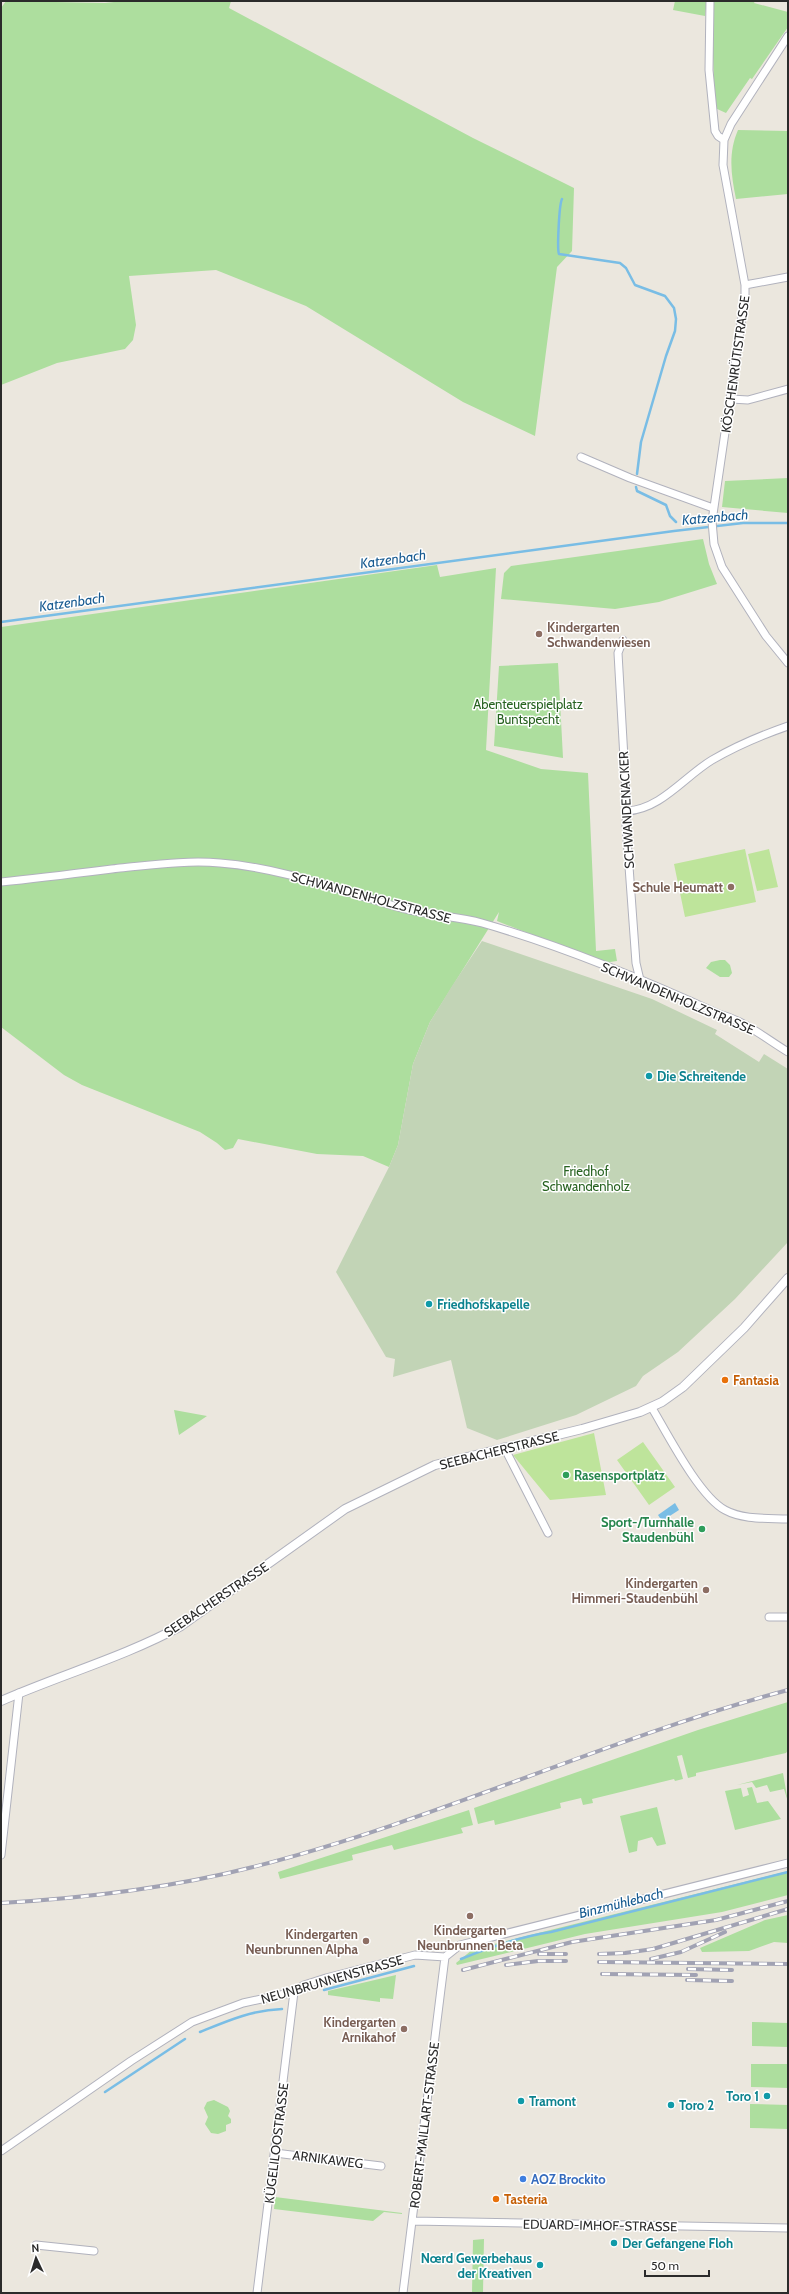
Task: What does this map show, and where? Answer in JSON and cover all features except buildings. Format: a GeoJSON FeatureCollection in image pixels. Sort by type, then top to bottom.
{"type":"FeatureCollection","features":[{"type":"Feature","properties":{"kind":"street"},"geometry":{"type":"LineString","coordinates":[[710,1],[709,70],[715,131],[718,136],[724,140],[731,124],[788,36]]}},
{"type":"Feature","properties":{"kind":"street","name":"KÖSCHENRÜTISTRASSE"},"geometry":{"type":"LineString","coordinates":[[724,140],[722,152],[724,178],[745,285],[745,296],[731,399],[713,508],[712,533],[722,567],[766,636],[788,663]]}},
{"type":"Feature","properties":{"kind":"street"},"geometry":{"type":"LineString","coordinates":[[745,285],[788,277]]}},
{"type":"Feature","properties":{"kind":"street"},"geometry":{"type":"LineString","coordinates":[[731,399],[748,400],[788,389]]}},
{"type":"Feature","properties":{"kind":"street"},"geometry":{"type":"LineString","coordinates":[[581,457],[630,478],[713,508]]}},
{"type":"Feature","properties":{"kind":"street","name":"SCHWANDENACKER"},"geometry":{"type":"LineString","coordinates":[[623,640],[618,653],[630,890],[633,899],[636,963],[640,980]]}},
{"type":"Feature","properties":{"kind":"street"},"geometry":{"type":"LineString","coordinates":[[627,811],[645,809],[713,760],[738,747],[788,726]]}},
{"type":"Feature","properties":{"kind":"street","name":"SCHWANDENHOLZSTRASSE"},"geometry":{"type":"LineString","coordinates":[[1,882],[158,864],[219,862],[256,868],[330,885],[438,917],[478,922],[502,929],[640,980],[718,1014],[732,1018],[763,1035],[788,1052]]}},
{"type":"Feature","properties":{"kind":"street","name":"SEEBACHERSTRASSE"},"geometry":{"type":"LineString","coordinates":[[1,1701],[154,1640],[181,1626],[345,1509],[434,1465],[582,1429],[652,1408],[688,1382],[744,1328],[788,1278]]}},
{"type":"Feature","properties":{"kind":"street"},"geometry":{"type":"LineString","coordinates":[[652,1408],[677,1452],[706,1493],[724,1510],[749,1517],[788,1519]]}},
{"type":"Feature","properties":{"kind":"street"},"geometry":{"type":"LineString","coordinates":[[504,1447],[548,1533]]}},
{"type":"Feature","properties":{"kind":"street"},"geometry":{"type":"LineString","coordinates":[[769,1618],[788,1617]]}},
{"type":"Feature","properties":{"kind":"street"},"geometry":{"type":"LineString","coordinates":[[1,1855],[19,1694]]}},
{"type":"Feature","properties":{"kind":"street"},"geometry":{"type":"LineString","coordinates":[[445,1957],[460,1945],[788,1863]]}},
{"type":"Feature","properties":{"kind":"street","name":"NEUNBRUNNENSTRASSE"},"geometry":{"type":"LineString","coordinates":[[1,2151],[136,2057],[188,2024],[243,2003],[294,1992],[304,1985],[319,1980],[415,1955],[445,1957]]}},
{"type":"Feature","properties":{"kind":"street","name":"ROBERT-MAILLART-STRASSE"},"geometry":{"type":"LineString","coordinates":[[402,2293],[445,1957]]}},
{"type":"Feature","properties":{"kind":"street","name":"KÜGELILOOSTRASSE"},"geometry":{"type":"LineString","coordinates":[[257,2293],[294,1992]]}},
{"type":"Feature","properties":{"kind":"street","name":"ARNIKAWEG"},"geometry":{"type":"LineString","coordinates":[[275,2153],[381,2166]]}},
{"type":"Feature","properties":{"kind":"street","name":"EDUARD-IMHOF-STRASSE"},"geometry":{"type":"LineString","coordinates":[[412,2221],[788,2228]]}},
{"type":"Feature","properties":{"kind":"street"},"geometry":{"type":"LineString","coordinates":[[36,2245],[94,2250]]}},
{"type":"Feature","properties":{"kind":"green space"},"geometry":{"type":"Polygon","coordinates":[[[6,1],[105,3],[114,2],[95,1],[231,1],[229,8],[473,138],[574,188],[572,251],[557,267],[535,436],[463,402],[306,306],[216,270],[129,276],[136,325],[133,340],[125,349],[57,363],[1,385],[1,8],[6,1]]]}},
{"type":"Feature","properties":{"kind":"green space"},"geometry":{"type":"Polygon","coordinates":[[[675,1],[707,1],[705,16],[673,10],[675,1]]]}},
{"type":"Feature","properties":{"kind":"green space"},"geometry":{"type":"Polygon","coordinates":[[[714,1],[755,1],[754,3],[788,12],[788,27],[752,79],[750,78],[726,113],[715,108],[712,30],[714,1]]]}},
{"type":"Feature","properties":{"kind":"green space"},"geometry":{"type":"Polygon","coordinates":[[[738,130],[788,131],[788,194],[736,199],[731,164],[733,147],[738,130]]]}},
{"type":"Feature","properties":{"kind":"green space"},"geometry":{"type":"Polygon","coordinates":[[[788,478],[788,513],[722,507],[725,481],[788,478]]]}},
{"type":"Feature","properties":{"kind":"green space"},"geometry":{"type":"Polygon","coordinates":[[[703,539],[709,564],[717,584],[659,602],[615,609],[501,599],[504,573],[511,566],[703,539]]]}},
{"type":"Feature","properties":{"kind":"green space"},"geometry":{"type":"Polygon","coordinates":[[[437,565],[440,577],[496,568],[486,750],[541,769],[588,773],[596,951],[615,949],[617,961],[603,963],[497,921],[499,912],[430,1022],[413,1064],[398,1145],[389,1167],[363,1156],[317,1154],[238,1139],[233,1148],[225,1150],[200,1132],[82,1085],[64,1075],[1,1027],[1,627],[437,565]]]}},
{"type":"Feature","properties":{"kind":"green space","name":"Abenteuerspielplatz Buntspecht"},"geometry":{"type":"Polygon","coordinates":[[[558,663],[563,758],[494,746],[499,666],[558,663]]]}},
{"type":"Feature","properties":{"kind":"green space"},"geometry":{"type":"Polygon","coordinates":[[[745,849],[756,902],[685,917],[674,864],[745,849]]]}},
{"type":"Feature","properties":{"kind":"green space"},"geometry":{"type":"Polygon","coordinates":[[[769,849],[778,887],[757,891],[748,854],[769,849]]]}},
{"type":"Feature","properties":{"kind":"green space","name":"Friedhof Schwandenholz"},"geometry":{"type":"Polygon","coordinates":[[[482,941],[652,999],[717,1030],[715,1034],[759,1062],[764,1054],[788,1069],[788,1242],[735,1299],[678,1352],[643,1376],[636,1386],[576,1415],[497,1440],[467,1428],[451,1360],[393,1377],[395,1359],[386,1357],[336,1272],[389,1167],[398,1145],[413,1064],[430,1022],[482,941]]]}},
{"type":"Feature","properties":{"kind":"green space"},"geometry":{"type":"Polygon","coordinates":[[[725,960],[730,965],[732,973],[729,977],[720,977],[706,968],[711,962],[725,960]]]}},
{"type":"Feature","properties":{"kind":"green space"},"geometry":{"type":"Polygon","coordinates":[[[174,1410],[207,1416],[179,1435],[174,1410]]]}},
{"type":"Feature","properties":{"kind":"green space","name":"Rasensportplatz"},"geometry":{"type":"Polygon","coordinates":[[[594,1433],[606,1495],[550,1500],[513,1455],[594,1433]]]}},
{"type":"Feature","properties":{"kind":"green space"},"geometry":{"type":"Polygon","coordinates":[[[643,1442],[675,1487],[649,1505],[617,1460],[643,1442]]]}},
{"type":"Feature","properties":{"kind":"green space"},"geometry":{"type":"Polygon","coordinates":[[[788,1702],[788,1750],[786,1753],[696,1773],[696,1776],[688,1778],[682,1755],[677,1756],[683,1779],[675,1781],[674,1779],[592,1799],[593,1803],[583,1805],[581,1798],[560,1803],[561,1808],[495,1825],[494,1820],[478,1824],[474,1808],[698,1730],[788,1702]]]}},
{"type":"Feature","properties":{"kind":"green space"},"geometry":{"type":"Polygon","coordinates":[[[783,1773],[788,1802],[784,1789],[770,1792],[767,1785],[756,1788],[752,1782],[737,1785],[783,1773]]]}},
{"type":"Feature","properties":{"kind":"green space"},"geometry":{"type":"Polygon","coordinates":[[[752,1787],[757,1803],[768,1801],[781,1819],[735,1830],[725,1791],[741,1788],[743,1797],[749,1795],[747,1788],[752,1787]]]}},
{"type":"Feature","properties":{"kind":"green space"},"geometry":{"type":"Polygon","coordinates":[[[657,1807],[666,1844],[657,1846],[652,1837],[638,1841],[637,1851],[629,1853],[620,1816],[657,1807]]]}},
{"type":"Feature","properties":{"kind":"green space"},"geometry":{"type":"Polygon","coordinates":[[[469,1810],[473,1825],[461,1828],[463,1833],[394,1850],[392,1845],[352,1855],[353,1860],[280,1879],[278,1872],[469,1810]]]}},
{"type":"Feature","properties":{"kind":"green space"},"geometry":{"type":"Polygon","coordinates":[[[788,1871],[788,1895],[722,1912],[585,1934],[457,1965],[456,1963],[472,1950],[486,1946],[788,1871]]]}},
{"type":"Feature","properties":{"kind":"green space"},"geometry":{"type":"Polygon","coordinates":[[[788,1915],[788,1943],[774,1942],[749,1951],[702,1952],[700,1948],[765,1920],[788,1915]]]}},
{"type":"Feature","properties":{"kind":"green space"},"geometry":{"type":"Polygon","coordinates":[[[396,1975],[393,1999],[380,1998],[380,2002],[328,1995],[328,1991],[396,1975]]]}},
{"type":"Feature","properties":{"kind":"green space"},"geometry":{"type":"Polygon","coordinates":[[[752,2022],[788,2023],[788,2047],[752,2046],[752,2022]]]}},
{"type":"Feature","properties":{"kind":"green space"},"geometry":{"type":"Polygon","coordinates":[[[751,2064],[788,2064],[788,2088],[751,2087],[751,2064]]]}},
{"type":"Feature","properties":{"kind":"green space"},"geometry":{"type":"Polygon","coordinates":[[[214,2100],[228,2107],[230,2111],[228,2116],[231,2119],[231,2123],[226,2125],[226,2131],[218,2134],[211,2133],[205,2124],[208,2117],[204,2108],[207,2102],[214,2100]]]}},
{"type":"Feature","properties":{"kind":"green space"},"geometry":{"type":"Polygon","coordinates":[[[750,2104],[788,2105],[788,2129],[750,2128],[750,2104]]]}},
{"type":"Feature","properties":{"kind":"green space"},"geometry":{"type":"Polygon","coordinates":[[[275,2197],[402,2214],[384,2212],[373,2221],[274,2209],[275,2197]]]}},
{"type":"Feature","properties":{"kind":"green space"},"geometry":{"type":"Polygon","coordinates":[[[484,2239],[483,2293],[472,2293],[473,2240],[484,2239]]]}},
{"type":"Feature","properties":{"kind":"water"},"geometry":{"type":"Polygon","coordinates":[[[675,1503],[679,1510],[662,1521],[658,1515],[675,1503]]]}},
{"type":"Feature","properties":{"kind":"waterway"},"geometry":{"type":"LineString","coordinates":[[562,199],[558,245],[559,254],[620,263],[626,268],[635,285],[665,296],[674,308],[676,319],[675,331],[666,356],[641,442],[637,474]]}},
{"type":"Feature","properties":{"kind":"waterway"},"geometry":{"type":"LineString","coordinates":[[636,487],[637,491],[666,505],[670,516],[676,522]]}},
{"type":"Feature","properties":{"kind":"waterway","name":"Katzenbach"},"geometry":{"type":"LineString","coordinates":[[1,622],[674,531],[743,523],[788,523]]}},
{"type":"Feature","properties":{"kind":"waterway","name":"Binzmühlebach"},"geometry":{"type":"LineString","coordinates":[[461,1959],[516,1940],[788,1872]]}},
{"type":"Feature","properties":{"kind":"waterway","name":"Binzmühlebach"},"geometry":{"type":"LineString","coordinates":[[324,1990],[414,1966]]}},
{"type":"Feature","properties":{"kind":"waterway","name":"Binzmühlebach"},"geometry":{"type":"LineString","coordinates":[[200,2032],[230,2020],[260,2011],[282,2009]]}},
{"type":"Feature","properties":{"kind":"waterway","name":"Binzmühlebach"},"geometry":{"type":"LineString","coordinates":[[105,2092],[185,2039]]}},
{"type":"Feature","properties":{"kind":"railway"},"geometry":{"type":"LineString","coordinates":[[1,1903],[128,1891],[191,1881],[253,1867],[388,1827],[654,1731],[788,1690]]}},
{"type":"Feature","properties":{"kind":"railway"},"geometry":{"type":"LineString","coordinates":[[463,1970],[572,1942],[716,1920],[788,1901]]}},
{"type":"Feature","properties":{"kind":"railway"},"geometry":{"type":"LineString","coordinates":[[599,1954],[625,1953],[653,1949],[788,1909]]}},
{"type":"Feature","properties":{"kind":"railway"},"geometry":{"type":"LineString","coordinates":[[651,1959],[681,1952],[725,1932]]}},
{"type":"Feature","properties":{"kind":"railway"},"geometry":{"type":"LineString","coordinates":[[539,1954],[566,1954]]}},
{"type":"Feature","properties":{"kind":"railway"},"geometry":{"type":"LineString","coordinates":[[506,1965],[538,1961],[566,1961]]}},
{"type":"Feature","properties":{"kind":"railway"},"geometry":{"type":"LineString","coordinates":[[599,1962],[788,1964]]}},
{"type":"Feature","properties":{"kind":"railway"},"geometry":{"type":"LineString","coordinates":[[688,1969],[732,1970]]}},
{"type":"Feature","properties":{"kind":"railway"},"geometry":{"type":"LineString","coordinates":[[602,1974],[696,1975]]}},
{"type":"Feature","properties":{"kind":"railway"},"geometry":{"type":"LineString","coordinates":[[687,1980],[732,1981]]}},
{"type":"Feature","properties":{"kind":"place","name":"Kindergarten Schwandenwiesen"},"geometry":{"type":"Point","coordinates":[539,634]}},
{"type":"Feature","properties":{"kind":"place","name":"Schule Heumatt"},"geometry":{"type":"Point","coordinates":[731,887]}},
{"type":"Feature","properties":{"kind":"place","name":"Die Schreitende"},"geometry":{"type":"Point","coordinates":[649,1076]}},
{"type":"Feature","properties":{"kind":"place","name":"Friedhofskapelle"},"geometry":{"type":"Point","coordinates":[429,1304]}},
{"type":"Feature","properties":{"kind":"place","name":"Fantasia"},"geometry":{"type":"Point","coordinates":[725,1380]}},
{"type":"Feature","properties":{"kind":"place","name":"Rasensportplatz"},"geometry":{"type":"Point","coordinates":[566,1475]}},
{"type":"Feature","properties":{"kind":"place","name":"Sport-/Turnhalle Staudenbühl"},"geometry":{"type":"Point","coordinates":[702,1529]}},
{"type":"Feature","properties":{"kind":"place","name":"Kindergarten Himmeri-Staudenbühl"},"geometry":{"type":"Point","coordinates":[706,1590]}},
{"type":"Feature","properties":{"kind":"place","name":"Kindergarten Neunbrunnen Beta"},"geometry":{"type":"Point","coordinates":[470,1916]}},
{"type":"Feature","properties":{"kind":"place","name":"Kindergarten Neunbrunnen Alpha"},"geometry":{"type":"Point","coordinates":[366,1941]}},
{"type":"Feature","properties":{"kind":"place","name":"Kindergarten Arnikahof"},"geometry":{"type":"Point","coordinates":[404,2029]}},
{"type":"Feature","properties":{"kind":"place","name":"Toro 1"},"geometry":{"type":"Point","coordinates":[767,2096]}},
{"type":"Feature","properties":{"kind":"place","name":"Tramont"},"geometry":{"type":"Point","coordinates":[521,2101]}},
{"type":"Feature","properties":{"kind":"place","name":"Toro 2"},"geometry":{"type":"Point","coordinates":[671,2105]}},
{"type":"Feature","properties":{"kind":"place","name":"AOZ Brockito"},"geometry":{"type":"Point","coordinates":[523,2179]}},
{"type":"Feature","properties":{"kind":"place","name":"Tasteria"},"geometry":{"type":"Point","coordinates":[496,2199]}},
{"type":"Feature","properties":{"kind":"place","name":"Der Gefangene Floh"},"geometry":{"type":"Point","coordinates":[614,2243]}},
{"type":"Feature","properties":{"kind":"place","name":"Nœrd Gewerbehaus der Kreativen"},"geometry":{"type":"Point","coordinates":[540,2265]}}]}
